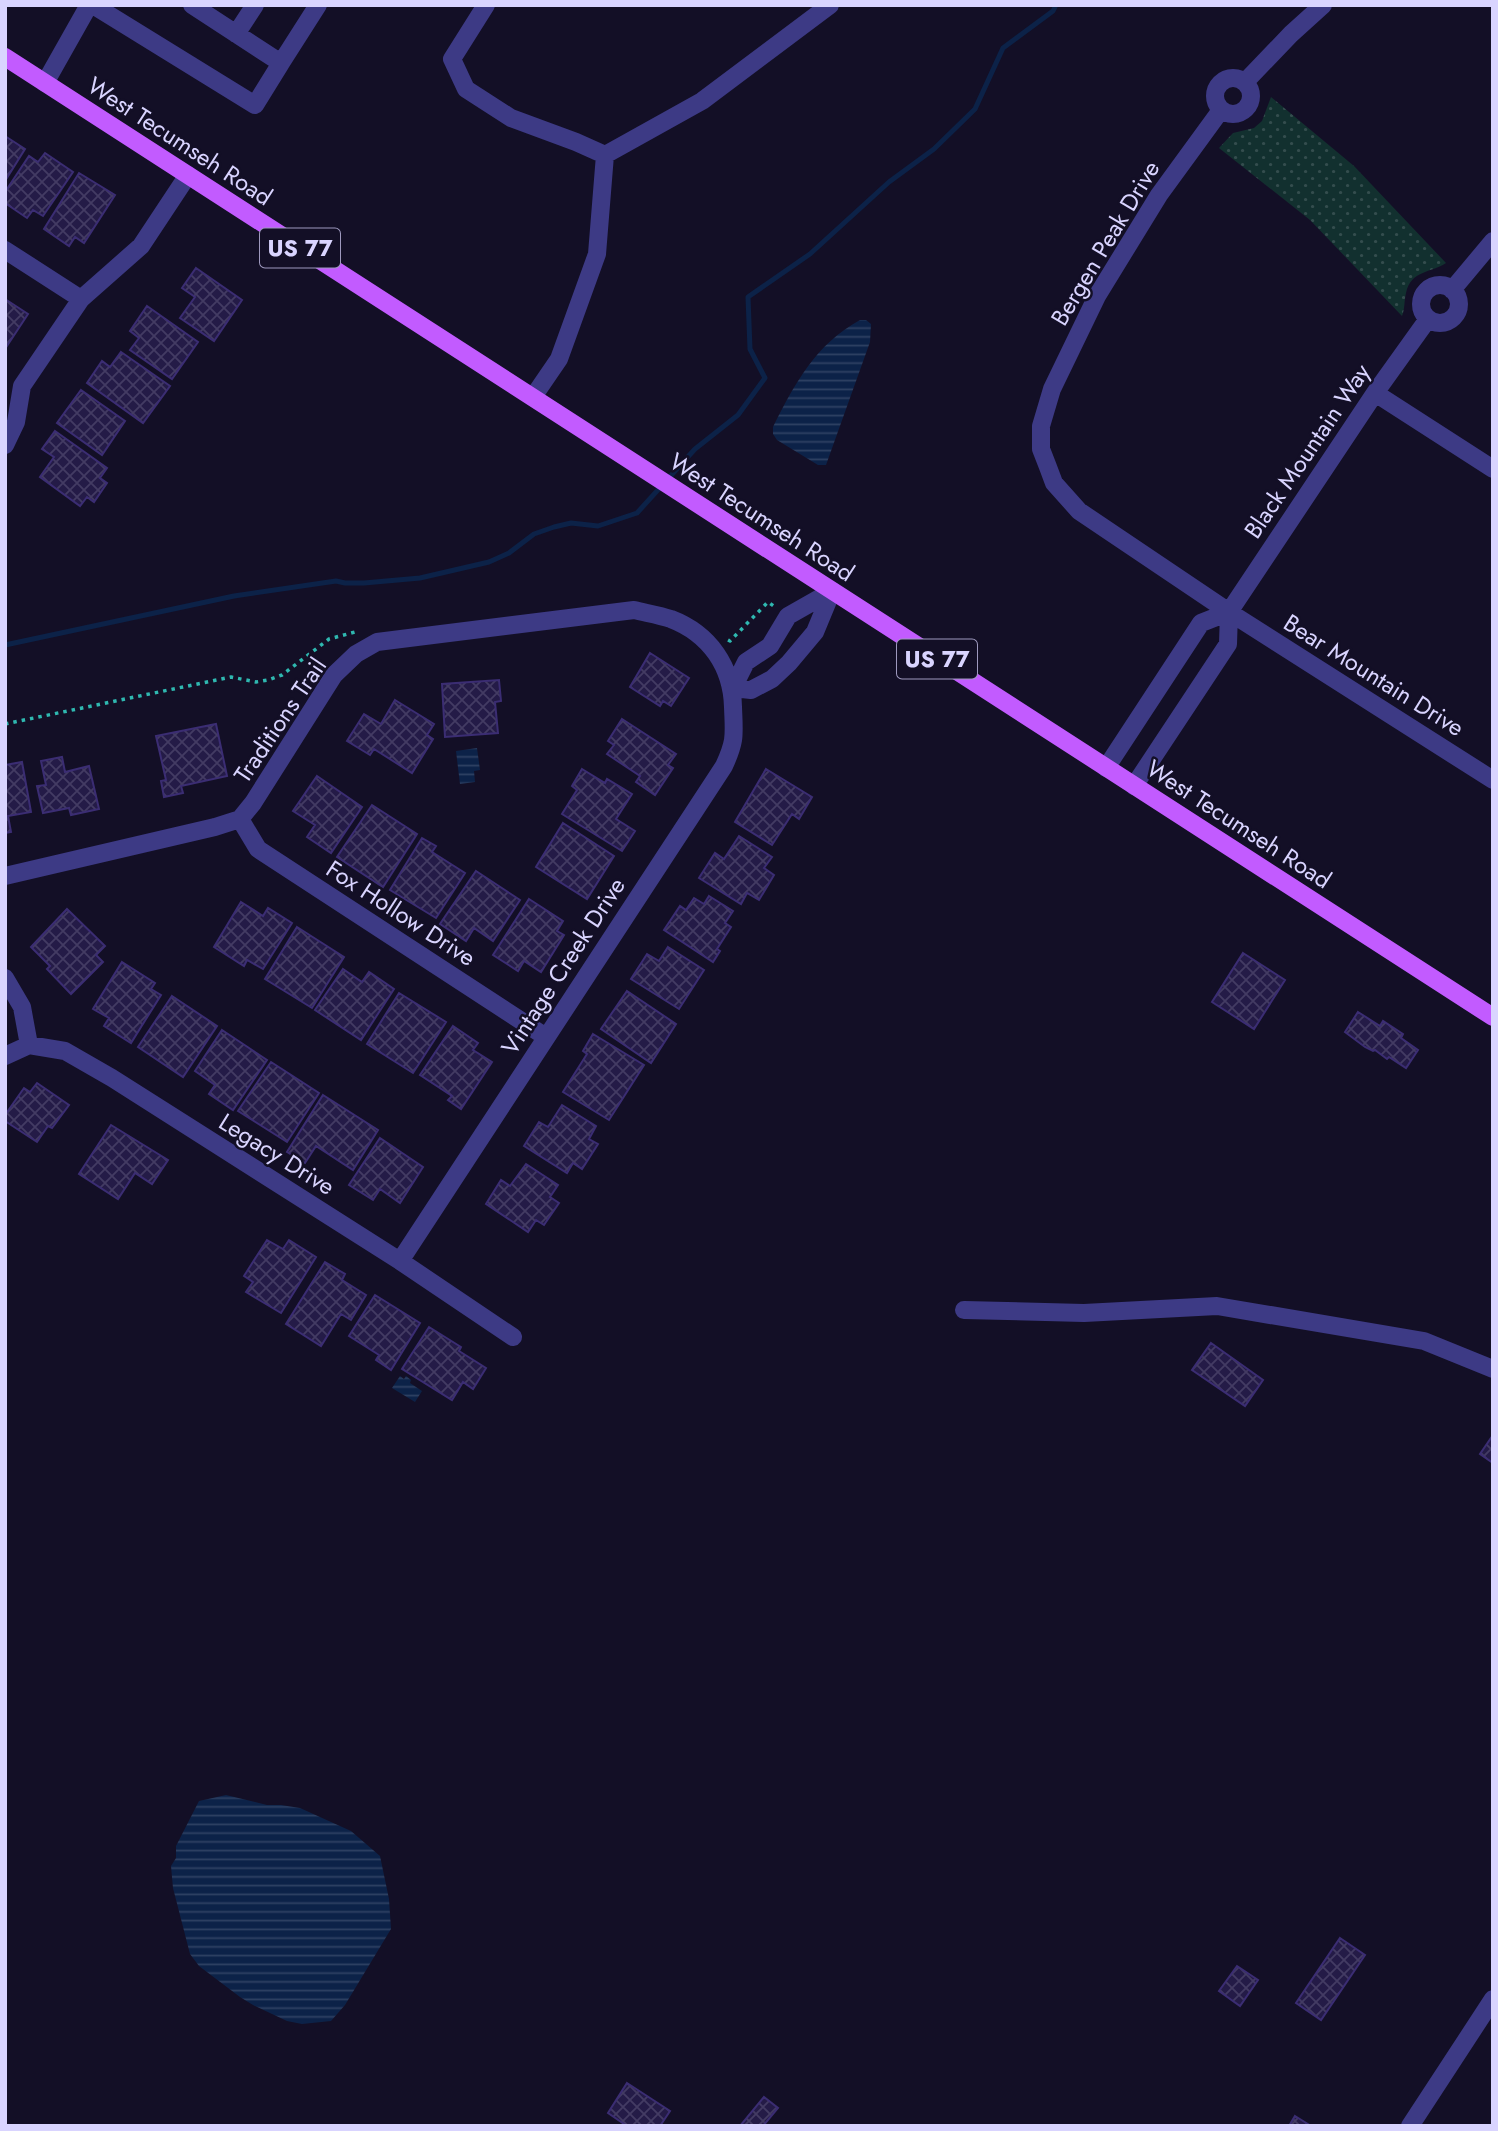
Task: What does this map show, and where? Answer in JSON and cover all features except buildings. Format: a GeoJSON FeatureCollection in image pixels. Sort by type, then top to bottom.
{"type":"FeatureCollection","features":[{"type":"Feature","properties":{"kind":"main road","name":"West Tecumseh Road"},"geometry":{"type":"LineString","coordinates":[[5,57],[1493,1017]]}},
{"type":"Feature","properties":{"kind":"street"},"geometry":{"type":"LineString","coordinates":[[45,83],[91,5],[255,105],[318,5]]}},
{"type":"Feature","properties":{"kind":"street"},"geometry":{"type":"LineString","coordinates":[[192,5],[281,63]]}},
{"type":"Feature","properties":{"kind":"street"},"geometry":{"type":"LineString","coordinates":[[236,34],[255,5]]}},
{"type":"Feature","properties":{"kind":"street"},"geometry":{"type":"LineString","coordinates":[[486,5],[452,59],[466,89],[511,118],[604,155]]}},
{"type":"Feature","properties":{"kind":"street"},"geometry":{"type":"LineString","coordinates":[[604,155],[702,101],[830,5]]}},
{"type":"Feature","properties":{"kind":"street"},"geometry":{"type":"LineString","coordinates":[[1245,82],[1323,5]]}},
{"type":"Feature","properties":{"kind":"street"},"geometry":{"type":"LineString","coordinates":[[1232,78],[1245,82],[1251,92],[1248,107],[1237,114],[1221,110],[1214,96],[1221,82],[1232,78]]}},
{"type":"Feature","properties":{"kind":"street","name":"Bergen Peak Drive"},"geometry":{"type":"LineString","coordinates":[[1221,110],[1159,194],[1097,296],[1052,389],[1041,426],[1041,449],[1054,483],[1079,511],[1229,612]]}},
{"type":"Feature","properties":{"kind":"street"},"geometry":{"type":"LineString","coordinates":[[533,397],[559,359],[597,254],[604,155]]}},
{"type":"Feature","properties":{"kind":"street"},"geometry":{"type":"LineString","coordinates":[[5,445],[16,422],[22,386],[81,299],[141,246],[188,175]]}},
{"type":"Feature","properties":{"kind":"street"},"geometry":{"type":"LineString","coordinates":[[1452,290],[1493,241]]}},
{"type":"Feature","properties":{"kind":"street"},"geometry":{"type":"LineString","coordinates":[[5,250],[81,299]]}},
{"type":"Feature","properties":{"kind":"street"},"geometry":{"type":"LineString","coordinates":[[1440,286],[1452,290],[1459,301],[1455,316],[1442,323],[1428,319],[1422,309],[1422,302],[1428,290],[1440,286]]}},
{"type":"Feature","properties":{"kind":"street","name":"Black Mountain Way"},"geometry":{"type":"LineString","coordinates":[[1134,786],[1228,644],[1229,612],[1375,393],[1428,319]]}},
{"type":"Feature","properties":{"kind":"street"},"geometry":{"type":"LineString","coordinates":[[1375,393],[1493,469]]}},
{"type":"Feature","properties":{"kind":"street"},"geometry":{"type":"LineString","coordinates":[[832,591],[815,632],[789,663],[772,679],[751,691],[733,688],[746,662],[770,646],[788,616],[832,591]]}},
{"type":"Feature","properties":{"kind":"street","name":"Traditions Trail"},"geometry":{"type":"LineString","coordinates":[[5,876],[240,819],[253,803],[334,675],[356,654],[377,642],[634,611],[671,619],[696,633],[721,658],[733,688]]}},
{"type":"Feature","properties":{"kind":"street"},"geometry":{"type":"LineString","coordinates":[[1106,768],[1200,623],[1229,612]]}},
{"type":"Feature","properties":{"kind":"street","name":"Bear Mountain Drive"},"geometry":{"type":"LineString","coordinates":[[1229,612],[1493,780]]}},
{"type":"Feature","properties":{"kind":"street","name":"Vintage Creek Drive"},"geometry":{"type":"LineString","coordinates":[[400,1261],[724,766],[734,743],[733,688]]}},
{"type":"Feature","properties":{"kind":"street","name":"Fox Hollow Drive"},"geometry":{"type":"LineString","coordinates":[[240,819],[258,849],[546,1037]]}},
{"type":"Feature","properties":{"kind":"street"},"geometry":{"type":"LineString","coordinates":[[5,978],[22,1007],[29,1045],[5,1056]]}},
{"type":"Feature","properties":{"kind":"street","name":"Legacy Drive"},"geometry":{"type":"LineString","coordinates":[[29,1045],[65,1051],[77,1058],[400,1261],[513,1337]]}},
{"type":"Feature","properties":{"kind":"street"},"geometry":{"type":"LineString","coordinates":[[964,1310],[1084,1312],[1217,1306],[1424,1341],[1493,1369]]}},
{"type":"Feature","properties":{"kind":"street"},"geometry":{"type":"LineString","coordinates":[[1411,2125],[1493,1999]]}},
{"type":"Feature","properties":{"kind":"green space"},"geometry":{"type":"Polygon","coordinates":[[[1271,97],[1354,166],[1446,263],[1412,280],[1406,293],[1402,316],[1310,220],[1219,148],[1233,133],[1254,128],[1262,121],[1271,97]]]}},
{"type":"Feature","properties":{"kind":"water"},"geometry":{"type":"Polygon","coordinates":[[[860,320],[871,324],[870,342],[826,465],[818,465],[777,440],[773,427],[808,366],[831,341],[860,320]]]}},
{"type":"Feature","properties":{"kind":"water"},"geometry":{"type":"Polygon","coordinates":[[[477,748],[480,770],[474,771],[475,782],[460,784],[456,751],[477,748]]]}},
{"type":"Feature","properties":{"kind":"water"},"geometry":{"type":"Polygon","coordinates":[[[400,1376],[404,1379],[406,1376],[411,1380],[410,1383],[422,1391],[415,1402],[392,1388],[400,1376]]]}},
{"type":"Feature","properties":{"kind":"water"},"geometry":{"type":"Polygon","coordinates":[[[226,1795],[267,1805],[300,1808],[351,1831],[380,1856],[389,1899],[391,1929],[345,2005],[331,2021],[302,2024],[287,2021],[253,2005],[199,1966],[190,1954],[173,1888],[171,1866],[176,1858],[176,1846],[199,1801],[226,1795]]]}},
{"type":"Feature","properties":{"kind":"waterway"},"geometry":{"type":"LineString","coordinates":[[5,645],[234,596],[336,581],[364,583],[420,578],[489,562],[509,553],[534,534],[554,527],[571,523],[598,526],[637,513],[695,449],[738,415],[765,378],[750,349],[748,297],[810,254],[889,182],[934,149],[975,109],[1003,48],[1053,11],[1056,5]]}}]}
